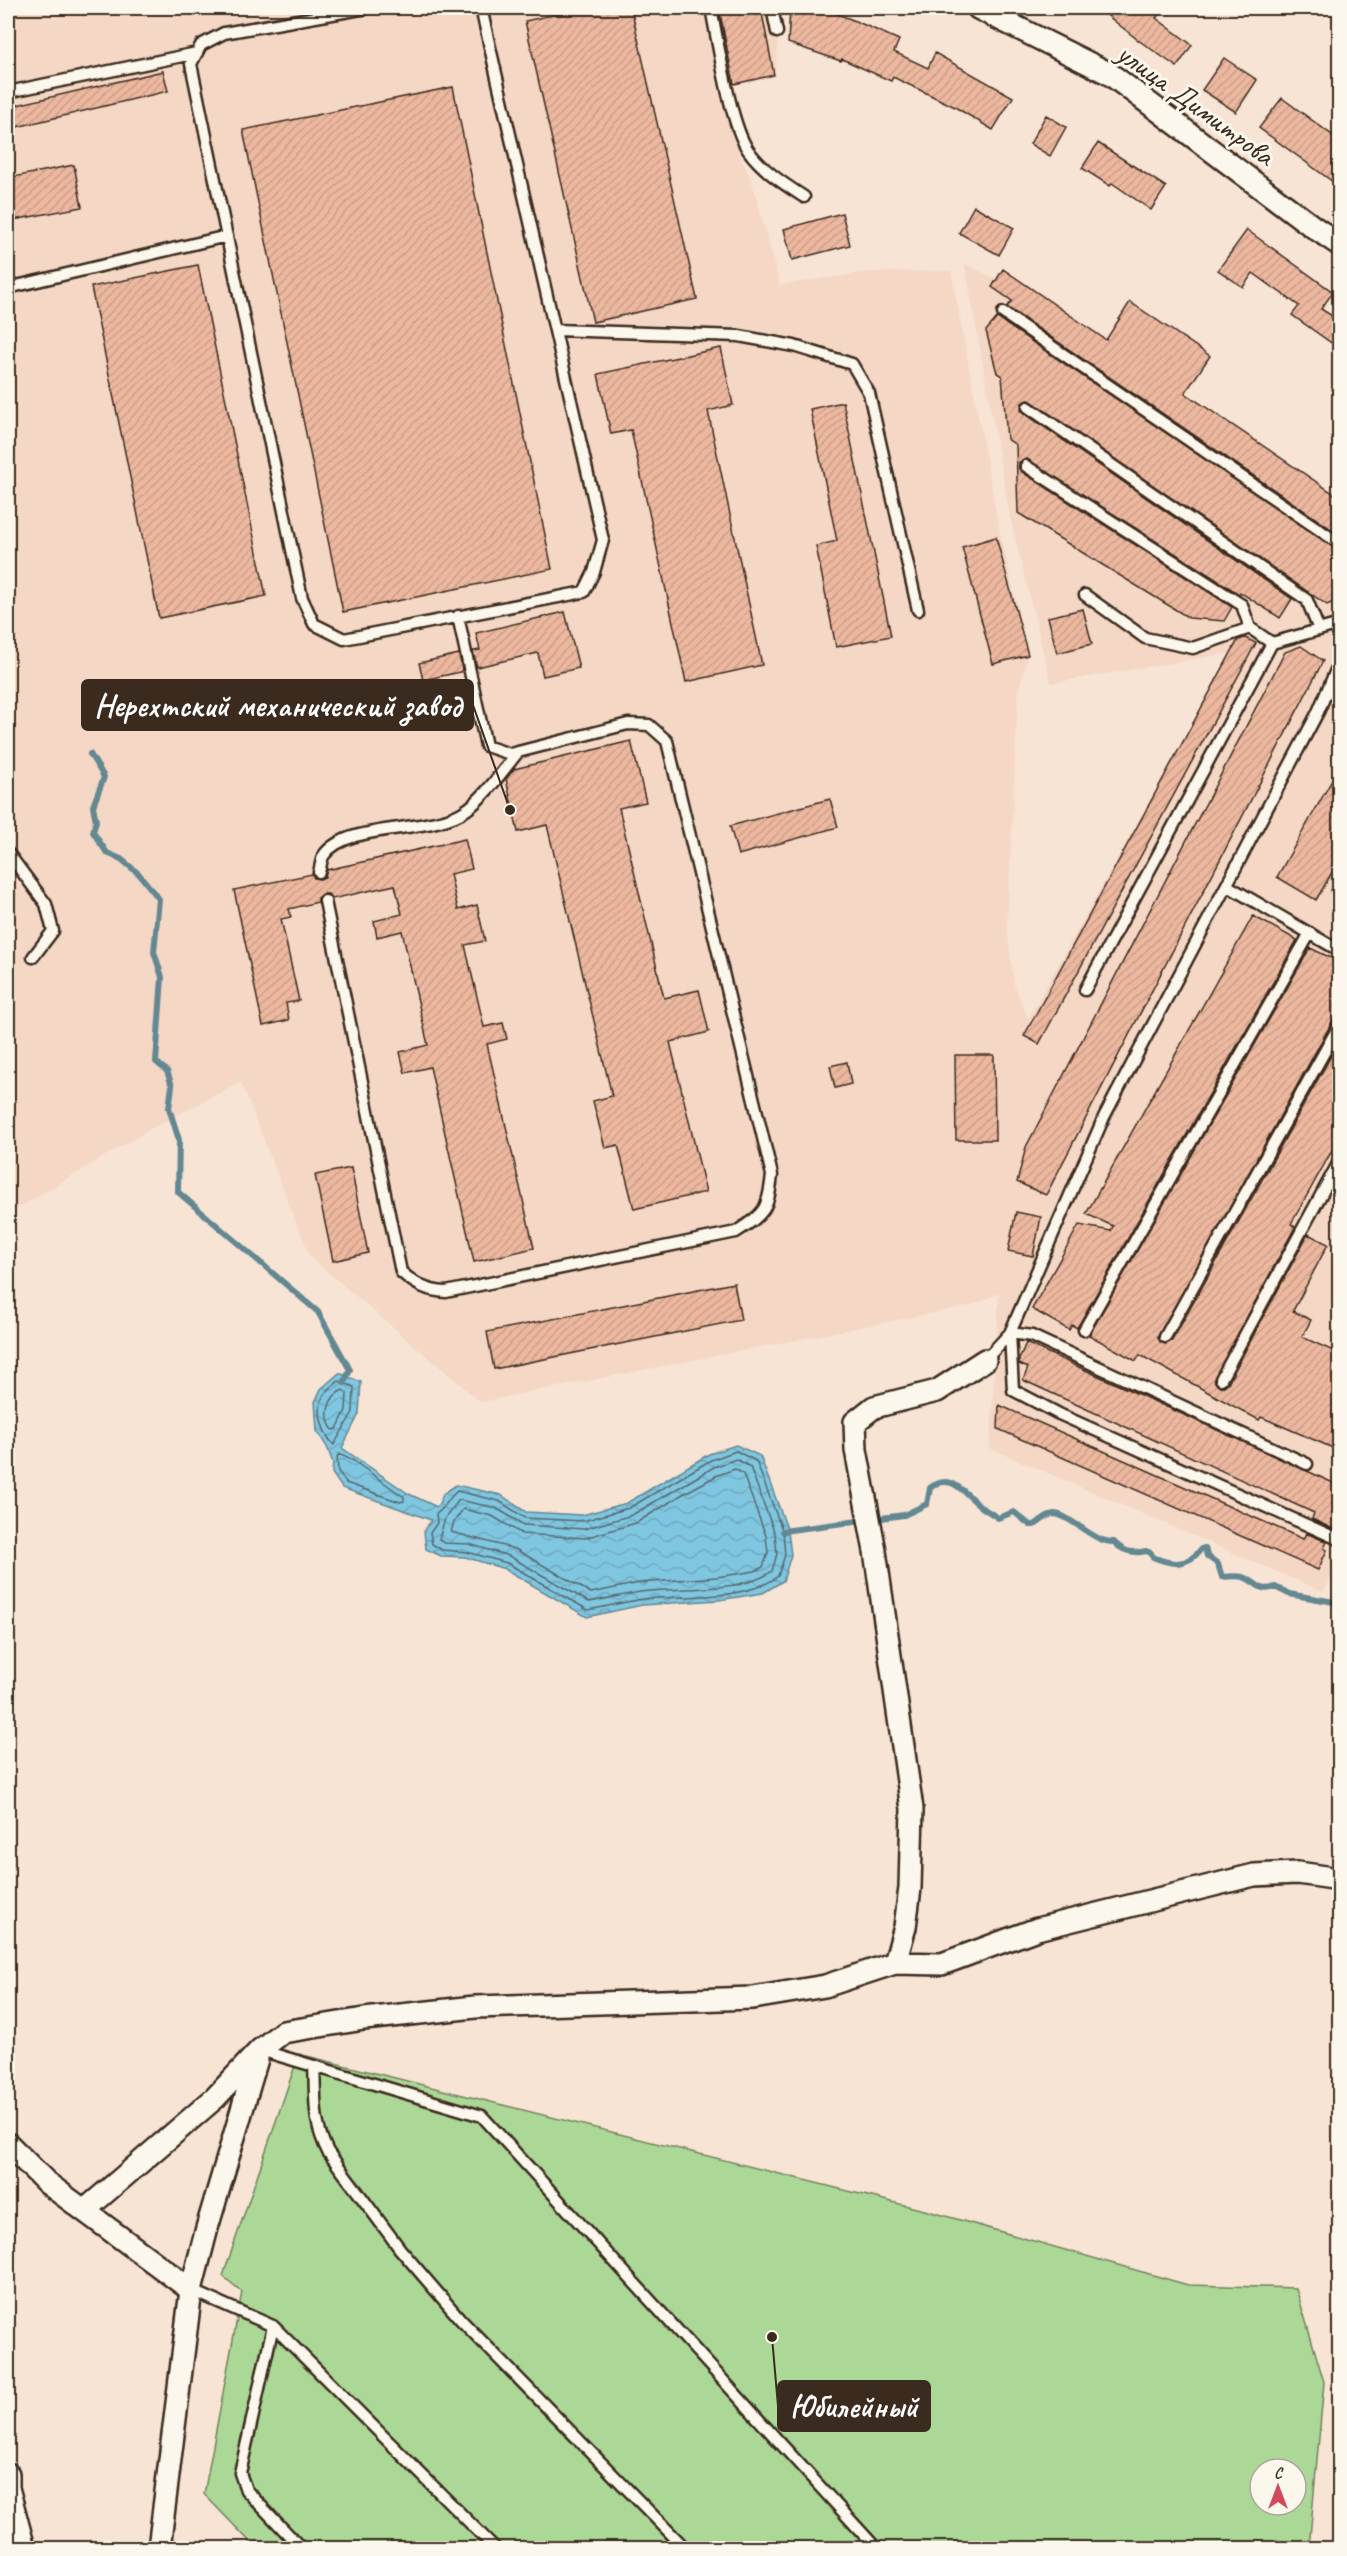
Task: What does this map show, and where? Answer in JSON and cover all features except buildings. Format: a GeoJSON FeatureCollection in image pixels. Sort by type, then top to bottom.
{"type":"FeatureCollection","features":[{"type":"Feature","properties":{"kind":"street","name":"улица Димитрова"},"geometry":{"type":"LineString","coordinates":[[978,8],[1110,74],[1340,245]]}},
{"type":"Feature","properties":{"kind":"street"},"geometry":{"type":"LineString","coordinates":[[895,1963],[905,1927],[910,1888],[912,1809],[875,1551],[856,1450],[855,1422],[874,1407],[937,1391],[986,1360]]}},
{"type":"Feature","properties":{"kind":"street"},"geometry":{"type":"LineString","coordinates":[[85,2210],[215,2098],[241,2073],[260,2050],[283,2032],[364,2019],[475,2007],[753,1998],[825,1986],[895,1963],[942,1964],[1037,1929],[1254,1875],[1298,1873],[1340,1880]]}},
{"type":"Feature","properties":{"kind":"street"},"geometry":{"type":"LineString","coordinates":[[159,2548],[191,2290],[260,2050]]}},
{"type":"Feature","properties":{"kind":"street"},"geometry":{"type":"LineString","coordinates":[[8,2144],[47,2183],[191,2290]]}},
{"type":"Feature","properties":{"kind":"street"},"geometry":{"type":"LineString","coordinates":[[8,2474],[8,2488],[24,2548]]}},
{"type":"Feature","properties":{"kind":"lane"},"geometry":{"type":"LineString","coordinates":[[367,8],[224,33],[201,45],[191,64],[302,598],[314,624],[344,639],[584,592],[594,573],[603,540],[481,8]]}},
{"type":"Feature","properties":{"kind":"lane"},"geometry":{"type":"LineString","coordinates":[[711,8],[736,119],[748,149],[776,179],[804,197]]}},
{"type":"Feature","properties":{"kind":"lane"},"geometry":{"type":"LineString","coordinates":[[772,8],[777,32]]}},
{"type":"Feature","properties":{"kind":"lane"},"geometry":{"type":"LineString","coordinates":[[8,92],[197,53]]}},
{"type":"Feature","properties":{"kind":"lane"},"geometry":{"type":"LineString","coordinates":[[8,288],[227,236]]}},
{"type":"Feature","properties":{"kind":"lane"},"geometry":{"type":"LineString","coordinates":[[1003,313],[1340,544]]}},
{"type":"Feature","properties":{"kind":"lane"},"geometry":{"type":"LineString","coordinates":[[555,330],[739,336],[795,346],[852,364],[869,393],[918,610]]}},
{"type":"Feature","properties":{"kind":"lane"},"geometry":{"type":"LineString","coordinates":[[1028,407],[1307,600],[1319,630]]}},
{"type":"Feature","properties":{"kind":"lane"},"geometry":{"type":"LineString","coordinates":[[1026,466],[1242,605],[1250,628],[1272,643]]}},
{"type":"Feature","properties":{"kind":"lane"},"geometry":{"type":"LineString","coordinates":[[1085,595],[1145,638],[1193,648],[1250,628]]}},
{"type":"Feature","properties":{"kind":"lane"},"geometry":{"type":"LineString","coordinates":[[325,901],[401,1272],[416,1285],[433,1291],[446,1292],[736,1232],[760,1216],[769,1200],[772,1175],[667,741],[649,725],[628,724],[510,754],[486,746],[458,616]]}},
{"type":"Feature","properties":{"kind":"lane"},"geometry":{"type":"LineString","coordinates":[[1085,990],[1272,643],[1340,624]]}},
{"type":"Feature","properties":{"kind":"lane"},"geometry":{"type":"LineString","coordinates":[[986,1360],[1010,1333],[1104,1117],[1228,886],[1318,712],[1340,661]]}},
{"type":"Feature","properties":{"kind":"lane"},"geometry":{"type":"LineString","coordinates":[[320,872],[323,856],[336,843],[375,832],[431,823],[466,811],[518,752]]}},
{"type":"Feature","properties":{"kind":"lane"},"geometry":{"type":"LineString","coordinates":[[8,853],[46,904],[53,931],[33,957]]}},
{"type":"Feature","properties":{"kind":"lane"},"geometry":{"type":"LineString","coordinates":[[1228,886],[1340,951]]}},
{"type":"Feature","properties":{"kind":"lane"},"geometry":{"type":"LineString","coordinates":[[1084,1330],[1310,933]]}},
{"type":"Feature","properties":{"kind":"lane"},"geometry":{"type":"LineString","coordinates":[[1165,1338],[1340,1024]]}},
{"type":"Feature","properties":{"kind":"lane"},"geometry":{"type":"LineString","coordinates":[[1221,1379],[1340,1160]]}},
{"type":"Feature","properties":{"kind":"lane"},"geometry":{"type":"LineString","coordinates":[[1010,1333],[1032,1336],[1307,1464]]}},
{"type":"Feature","properties":{"kind":"lane"},"geometry":{"type":"LineString","coordinates":[[1010,1333],[1012,1390],[1070,1419],[1338,1539]]}},
{"type":"Feature","properties":{"kind":"lane"},"geometry":{"type":"LineString","coordinates":[[260,2050],[482,2116],[876,2548]]}},
{"type":"Feature","properties":{"kind":"lane"},"geometry":{"type":"LineString","coordinates":[[314,2066],[315,2117],[319,2134],[333,2160],[400,2249],[461,2320],[686,2548]]}},
{"type":"Feature","properties":{"kind":"lane"},"geometry":{"type":"LineString","coordinates":[[191,2290],[273,2326],[495,2548]]}},
{"type":"Feature","properties":{"kind":"lane"},"geometry":{"type":"LineString","coordinates":[[273,2326],[240,2473],[246,2490],[301,2548]]}},
{"type":"Feature","properties":{"kind":"shaded area"},"geometry":{"type":"Polygon","coordinates":[[[8,8],[781,8],[775,76],[719,88],[731,133],[752,183],[780,285],[868,272],[951,271],[999,528],[1028,655],[1018,693],[1007,927],[1014,984],[1028,1019],[1232,653],[1051,683],[1010,517],[965,264],[996,279],[1003,268],[1339,497],[1340,1257],[1336,1266],[1334,1318],[1340,1320],[1340,1558],[1324,1592],[990,1448],[999,1293],[973,1305],[481,1402],[310,1257],[241,1082],[150,1129],[8,1214],[8,8]]]}},
{"type":"Feature","properties":{"kind":"green space"},"geometry":{"type":"Polygon","coordinates":[[[299,2054],[928,2211],[1188,2285],[1296,2288],[1324,2382],[1309,2548],[256,2548],[204,2494],[242,2292],[223,2276],[299,2054]]]}},
{"type":"Feature","properties":{"kind":"water"},"geometry":{"type":"Polygon","coordinates":[[[339,1373],[361,1382],[359,1414],[342,1448],[409,1494],[437,1507],[444,1493],[456,1485],[501,1495],[526,1512],[582,1515],[627,1503],[709,1454],[736,1445],[760,1456],[788,1531],[791,1555],[783,1581],[763,1593],[719,1600],[642,1605],[587,1617],[505,1569],[465,1557],[441,1556],[426,1549],[424,1531],[431,1520],[342,1488],[332,1473],[333,1463],[317,1431],[315,1402],[321,1389],[339,1373]]]}},
{"type":"Feature","properties":{"kind":"waterway"},"geometry":{"type":"LineString","coordinates":[[90,754],[104,777],[93,806],[96,821],[93,832],[107,853],[121,859],[139,874],[159,899],[154,952],[162,977],[156,1062],[167,1071],[172,1086],[169,1108],[179,1140],[178,1192],[318,1312],[350,1370],[344,1383]]}},
{"type":"Feature","properties":{"kind":"waterway"},"geometry":{"type":"LineString","coordinates":[[783,1531],[904,1515],[927,1504],[930,1488],[944,1482],[962,1489],[980,1506],[998,1518],[1014,1512],[1030,1525],[1034,1525],[1045,1517],[1060,1515],[1090,1534],[1114,1542],[1125,1550],[1146,1551],[1153,1557],[1166,1562],[1185,1562],[1205,1548],[1207,1556],[1218,1564],[1222,1577],[1241,1576],[1265,1589],[1275,1587],[1289,1594],[1340,1603]]}},
{"type":"Feature","properties":{"kind":"place","name":"Нерехтский механический завод"},"geometry":{"type":"Point","coordinates":[510,810]}},
{"type":"Feature","properties":{"kind":"place","name":"Юбилейный"},"geometry":{"type":"Point","coordinates":[772,2337]}}]}
